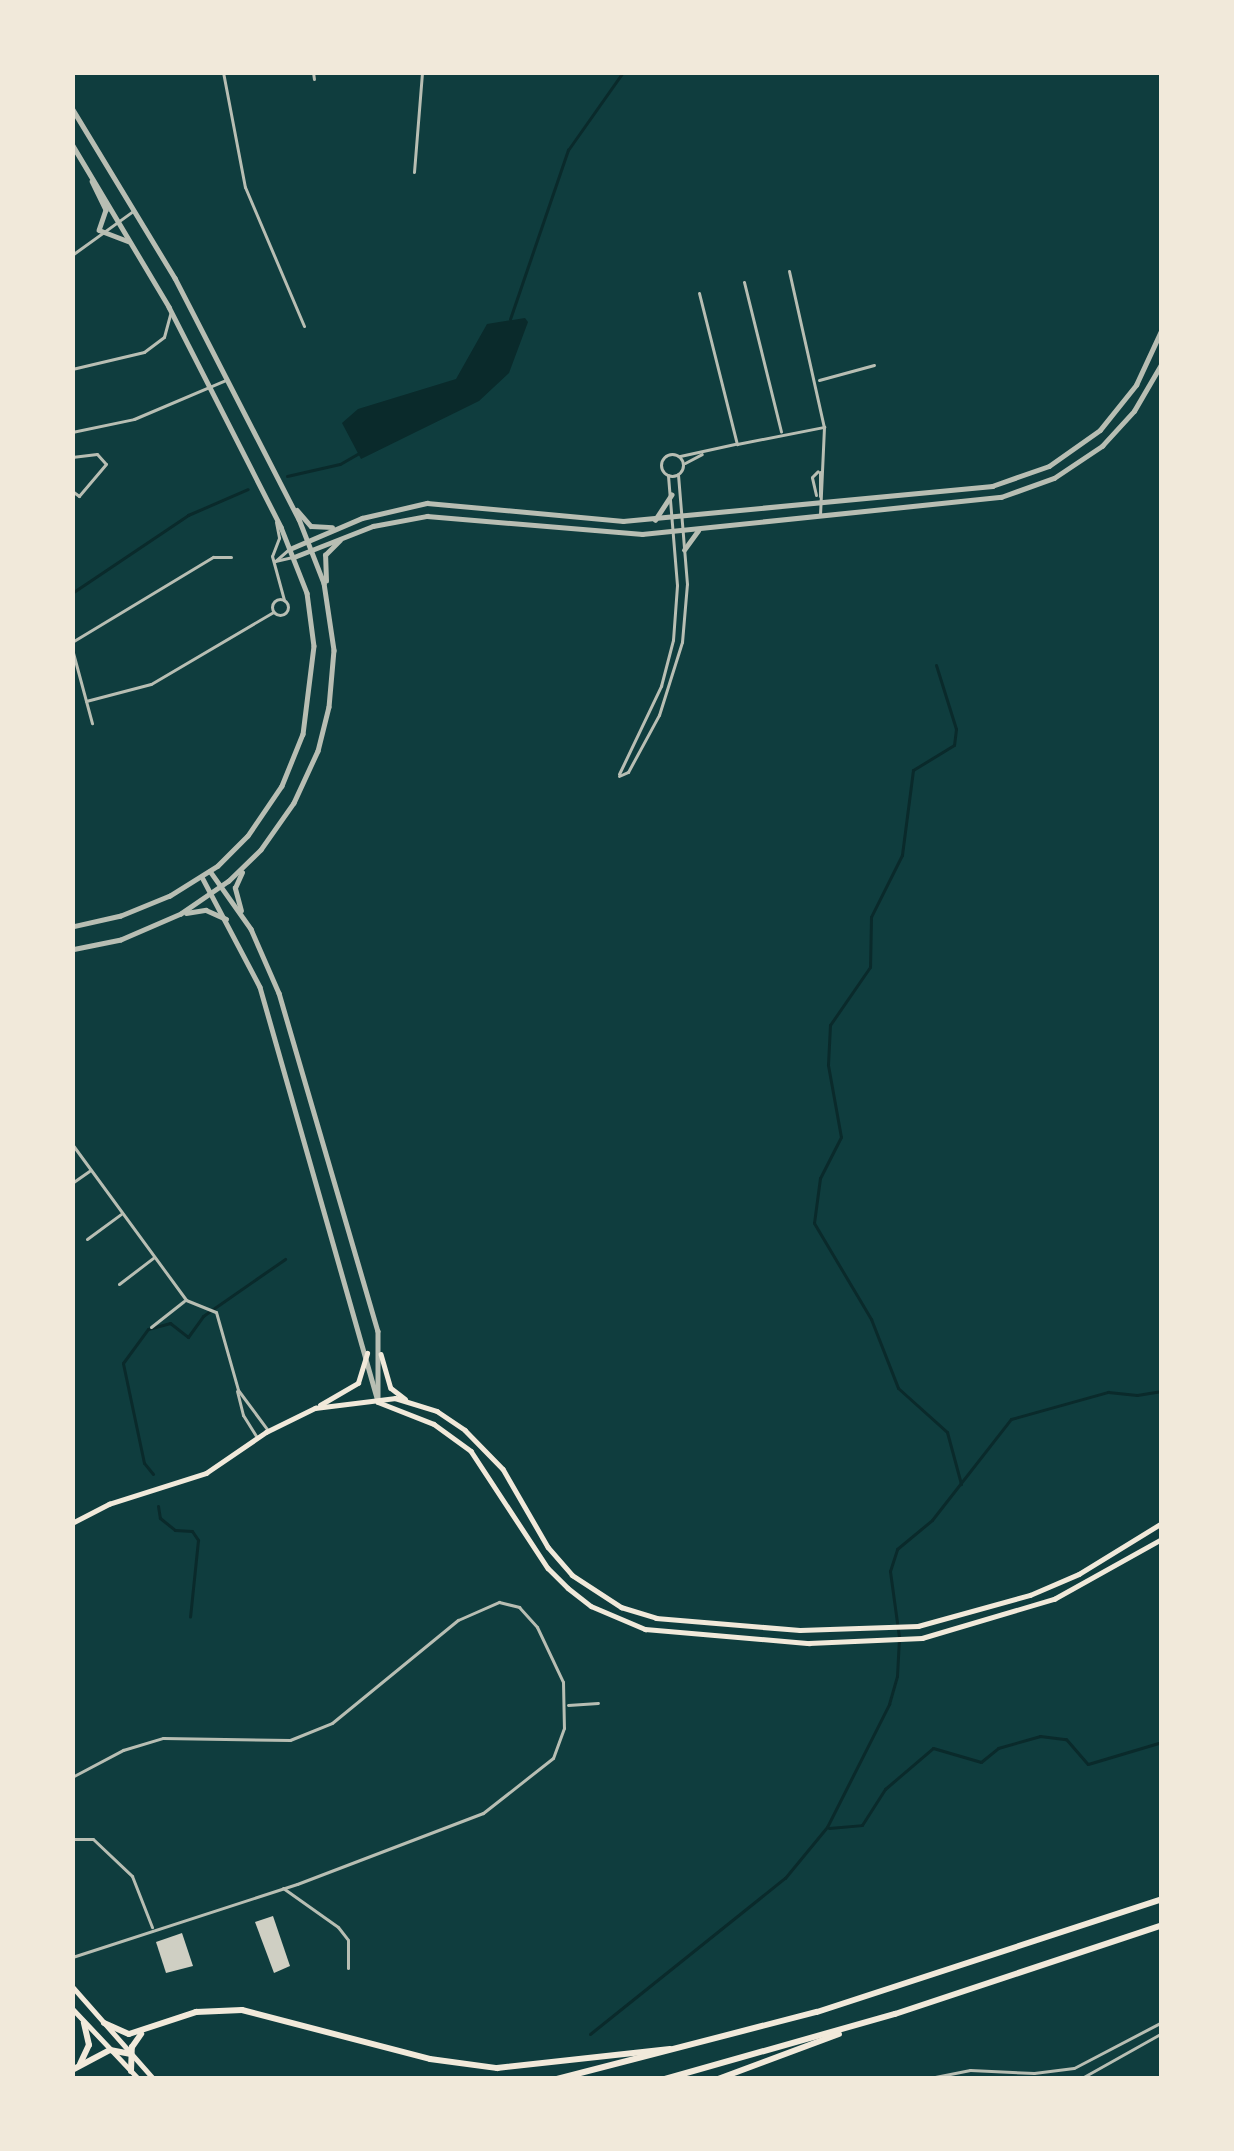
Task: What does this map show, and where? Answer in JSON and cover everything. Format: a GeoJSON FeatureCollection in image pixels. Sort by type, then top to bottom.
{"type":"FeatureCollection","features":[{"type":"Feature","properties":{"kind":"highway"},"geometry":{"type":"LineString","coordinates":[[557,2079],[698,2046],[1162,1899]]}},
{"type":"Feature","properties":{"kind":"highway"},"geometry":{"type":"LineString","coordinates":[[718,2079],[1162,1925]]}},
{"type":"Feature","properties":{"kind":"highway"},"geometry":{"type":"LineString","coordinates":[[104,2024],[124,2034],[143,2032],[196,2012],[242,2010],[430,2059],[497,2068],[698,2046]]}},
{"type":"Feature","properties":{"kind":"highway"},"geometry":{"type":"LineString","coordinates":[[665,2079],[895,2014]]}},
{"type":"Feature","properties":{"kind":"highway"},"geometry":{"type":"LineString","coordinates":[[75,2068],[89,2045],[84,2023]]}},
{"type":"Feature","properties":{"kind":"highway"},"geometry":{"type":"LineString","coordinates":[[131,2071],[130,2054],[143,2032]]}},
{"type":"Feature","properties":{"kind":"highway"},"geometry":{"type":"LineString","coordinates":[[75,2068],[110,2050],[130,2054]]}},
{"type":"Feature","properties":{"kind":"main road"},"geometry":{"type":"LineString","coordinates":[[72,1522],[206,1473],[268,1431],[358,1383],[368,1353]]}},
{"type":"Feature","properties":{"kind":"main road"},"geometry":{"type":"LineString","coordinates":[[381,1354],[391,1388],[466,1430],[503,1469],[548,1547],[595,1593],[656,1618],[868,1630],[974,1614],[1079,1574],[1162,1523]]}},
{"type":"Feature","properties":{"kind":"main road"},"geometry":{"type":"LineString","coordinates":[[315,1408],[410,1401]]}},
{"type":"Feature","properties":{"kind":"main road"},"geometry":{"type":"LineString","coordinates":[[378,1402],[453,1436],[491,1475],[548,1568],[591,1606],[645,1629],[871,1642],[986,1624],[1085,1585],[1162,1539]]}},
{"type":"Feature","properties":{"kind":"main road"},"geometry":{"type":"LineString","coordinates":[[512,1509],[522,1502]]}},
{"type":"Feature","properties":{"kind":"main road"},"geometry":{"type":"LineString","coordinates":[[739,1637],[740,1625]]}},
{"type":"Feature","properties":{"kind":"main road"},"geometry":{"type":"LineString","coordinates":[[72,1986],[154,2079]]}},
{"type":"Feature","properties":{"kind":"main road"},"geometry":{"type":"LineString","coordinates":[[72,2008],[139,2079]]}},
{"type":"Feature","properties":{"kind":"street"},"geometry":{"type":"LineString","coordinates":[[223,72],[245,187],[304,326]]}},
{"type":"Feature","properties":{"kind":"street"},"geometry":{"type":"LineString","coordinates":[[414,172],[422,72]]}},
{"type":"Feature","properties":{"kind":"street"},"geometry":{"type":"LineString","coordinates":[[72,108],[135,209],[228,379],[313,549],[328,605]]}},
{"type":"Feature","properties":{"kind":"street"},"geometry":{"type":"LineString","coordinates":[[72,144],[169,307],[291,548],[308,593],[314,646],[303,734],[260,821],[202,878],[134,912],[72,927]]}},
{"type":"Feature","properties":{"kind":"street"},"geometry":{"type":"LineString","coordinates":[[82,160],[106,210],[99,230]]}},
{"type":"Feature","properties":{"kind":"street"},"geometry":{"type":"LineString","coordinates":[[72,255],[99,230],[135,209]]}},
{"type":"Feature","properties":{"kind":"street"},"geometry":{"type":"LineString","coordinates":[[99,230],[134,245]]}},
{"type":"Feature","properties":{"kind":"street"},"geometry":{"type":"LineString","coordinates":[[789,271],[824,427],[812,490],[819,501]]}},
{"type":"Feature","properties":{"kind":"street"},"geometry":{"type":"LineString","coordinates":[[744,282],[782,432]]}},
{"type":"Feature","properties":{"kind":"street"},"geometry":{"type":"LineString","coordinates":[[699,293],[737,444]]}},
{"type":"Feature","properties":{"kind":"street"},"geometry":{"type":"LineString","coordinates":[[72,369],[128,359],[153,346],[167,333],[169,307]]}},
{"type":"Feature","properties":{"kind":"street"},"geometry":{"type":"LineString","coordinates":[[275,561],[291,548],[344,525],[395,508],[438,503],[612,521],[655,520],[992,486],[1049,466],[1090,439],[1116,413],[1142,375],[1162,329]]}},
{"type":"Feature","properties":{"kind":"street"},"geometry":{"type":"LineString","coordinates":[[275,561],[394,520],[440,515],[598,534],[678,531],[978,501],[1044,482],[1111,437],[1134,411],[1162,363]]}},
{"type":"Feature","properties":{"kind":"street"},"geometry":{"type":"LineString","coordinates":[[817,380],[874,365]]}},
{"type":"Feature","properties":{"kind":"street"},"geometry":{"type":"LineString","coordinates":[[72,432],[134,419],[228,379]]}},
{"type":"Feature","properties":{"kind":"street"},"geometry":{"type":"LineString","coordinates":[[677,518],[663,460],[824,427]]}},
{"type":"Feature","properties":{"kind":"street"},"geometry":{"type":"LineString","coordinates":[[678,531],[684,550],[686,617],[675,672],[640,751],[619,776],[620,764],[667,672],[676,598],[678,474],[683,465],[704,452]]}},
{"type":"Feature","properties":{"kind":"street"},"geometry":{"type":"LineString","coordinates":[[72,457],[97,454],[106,464],[79,496],[72,491]]}},
{"type":"Feature","properties":{"kind":"street"},"geometry":{"type":"LineString","coordinates":[[678,456],[683,465]]}},
{"type":"Feature","properties":{"kind":"street"},"geometry":{"type":"LineString","coordinates":[[819,470],[824,489],[820,517]]}},
{"type":"Feature","properties":{"kind":"street"},"geometry":{"type":"LineString","coordinates":[[668,475],[678,474]]}},
{"type":"Feature","properties":{"kind":"street"},"geometry":{"type":"LineString","coordinates":[[655,520],[671,495]]}},
{"type":"Feature","properties":{"kind":"street"},"geometry":{"type":"LineString","coordinates":[[289,499],[311,526],[344,525]]}},
{"type":"Feature","properties":{"kind":"street"},"geometry":{"type":"LineString","coordinates":[[86,700],[152,684],[273,612],[286,613],[275,561],[274,513]]}},
{"type":"Feature","properties":{"kind":"street"},"geometry":{"type":"LineString","coordinates":[[684,550],[702,528]]}},
{"type":"Feature","properties":{"kind":"street"},"geometry":{"type":"LineString","coordinates":[[72,950],[132,937],[212,895],[246,866],[288,813],[321,741],[333,674],[325,555],[350,534]]}},
{"type":"Feature","properties":{"kind":"street"},"geometry":{"type":"LineString","coordinates":[[92,723],[72,645],[213,557],[231,557]]}},
{"type":"Feature","properties":{"kind":"street"},"geometry":{"type":"LineString","coordinates":[[273,612],[273,602],[284,600]]}},
{"type":"Feature","properties":{"kind":"street"},"geometry":{"type":"LineString","coordinates":[[245,922],[235,888],[246,866]]}},
{"type":"Feature","properties":{"kind":"street"},"geometry":{"type":"LineString","coordinates":[[210,871],[245,922],[279,993],[381,1354],[378,1402]]}},
{"type":"Feature","properties":{"kind":"street"},"geometry":{"type":"LineString","coordinates":[[202,878],[228,921],[263,998],[368,1353],[378,1402]]}},
{"type":"Feature","properties":{"kind":"street"},"geometry":{"type":"LineString","coordinates":[[181,914],[206,910],[228,921]]}},
{"type":"Feature","properties":{"kind":"street"},"geometry":{"type":"LineString","coordinates":[[72,1144],[186,1300],[216,1312],[242,1415],[258,1438]]}},
{"type":"Feature","properties":{"kind":"street"},"geometry":{"type":"LineString","coordinates":[[72,1184],[91,1169]]}},
{"type":"Feature","properties":{"kind":"street"},"geometry":{"type":"LineString","coordinates":[[88,1239],[122,1213]]}},
{"type":"Feature","properties":{"kind":"street"},"geometry":{"type":"LineString","coordinates":[[119,1284],[154,1257]]}},
{"type":"Feature","properties":{"kind":"street"},"geometry":{"type":"LineString","coordinates":[[151,1327],[186,1300]]}},
{"type":"Feature","properties":{"kind":"street"},"geometry":{"type":"LineString","coordinates":[[238,1390],[268,1431]]}},
{"type":"Feature","properties":{"kind":"street"},"geometry":{"type":"LineString","coordinates":[[72,1777],[123,1750],[163,1738],[290,1740],[332,1723],[480,1606],[519,1607],[537,1627],[558,1667],[566,1705],[553,1758],[483,1813],[72,1957]]}},
{"type":"Feature","properties":{"kind":"street"},"geometry":{"type":"LineString","coordinates":[[566,1705],[598,1703]]}},
{"type":"Feature","properties":{"kind":"street"},"geometry":{"type":"LineString","coordinates":[[72,1839],[93,1839],[132,1876],[153,1929]]}},
{"type":"Feature","properties":{"kind":"street"},"geometry":{"type":"LineString","coordinates":[[281,1886],[338,1927],[347,1940],[348,1968]]}},
{"type":"Feature","properties":{"kind":"street"},"geometry":{"type":"LineString","coordinates":[[925,2079],[970,2070],[1042,2073],[1075,2068],[1162,2022]]}},
{"type":"Feature","properties":{"kind":"street"},"geometry":{"type":"LineString","coordinates":[[1080,2079],[1162,2033]]}},
{"type":"Feature","properties":{"kind":"water"},"geometry":{"type":"Polygon","coordinates":[[[525,318],[528,322],[509,373],[479,401],[361,459],[342,423],[358,409],[456,379],[487,324],[525,318]]]}},
{"type":"Feature","properties":{"kind":"building"},"geometry":{"type":"Polygon","coordinates":[[[273,1916],[290,1966],[274,1973],[255,1922],[273,1916]]]}},
{"type":"Feature","properties":{"kind":"building"},"geometry":{"type":"Polygon","coordinates":[[[182,1933],[193,1966],[166,1973],[156,1942],[182,1933]]]}},
{"type":"Feature","properties":{"kind":"waterway"},"geometry":{"type":"LineString","coordinates":[[510,319],[568,150],[623,72]]}},
{"type":"Feature","properties":{"kind":"waterway"},"geometry":{"type":"LineString","coordinates":[[287,476],[340,464],[359,453]]}},
{"type":"Feature","properties":{"kind":"waterway"},"geometry":{"type":"LineString","coordinates":[[72,593],[188,515],[248,489]]}},
{"type":"Feature","properties":{"kind":"waterway"},"geometry":{"type":"LineString","coordinates":[[936,665],[956,729],[954,745],[913,770],[902,855],[871,917],[870,967],[830,1025],[828,1065],[841,1137],[820,1178],[814,1223],[871,1319],[898,1388],[947,1432],[961,1484]]}},
{"type":"Feature","properties":{"kind":"waterway"},"geometry":{"type":"LineString","coordinates":[[153,1474],[144,1463],[123,1363],[148,1329],[170,1323],[188,1337],[203,1316],[285,1259]]}},
{"type":"Feature","properties":{"kind":"waterway"},"geometry":{"type":"LineString","coordinates":[[590,2034],[785,1878],[827,1827],[889,1704],[897,1676],[899,1637],[890,1571],[897,1549],[932,1520],[1011,1419],[1108,1392],[1162,1391]]}},
{"type":"Feature","properties":{"kind":"waterway"},"geometry":{"type":"LineString","coordinates":[[158,1506],[160,1518],[175,1530],[192,1531],[198,1540],[190,1617]]}},
{"type":"Feature","properties":{"kind":"waterway"},"geometry":{"type":"LineString","coordinates":[[829,1828],[862,1825],[885,1789],[933,1748],[981,1762],[998,1748],[1040,1736],[1066,1739],[1088,1764],[1162,1742]]}}]}
